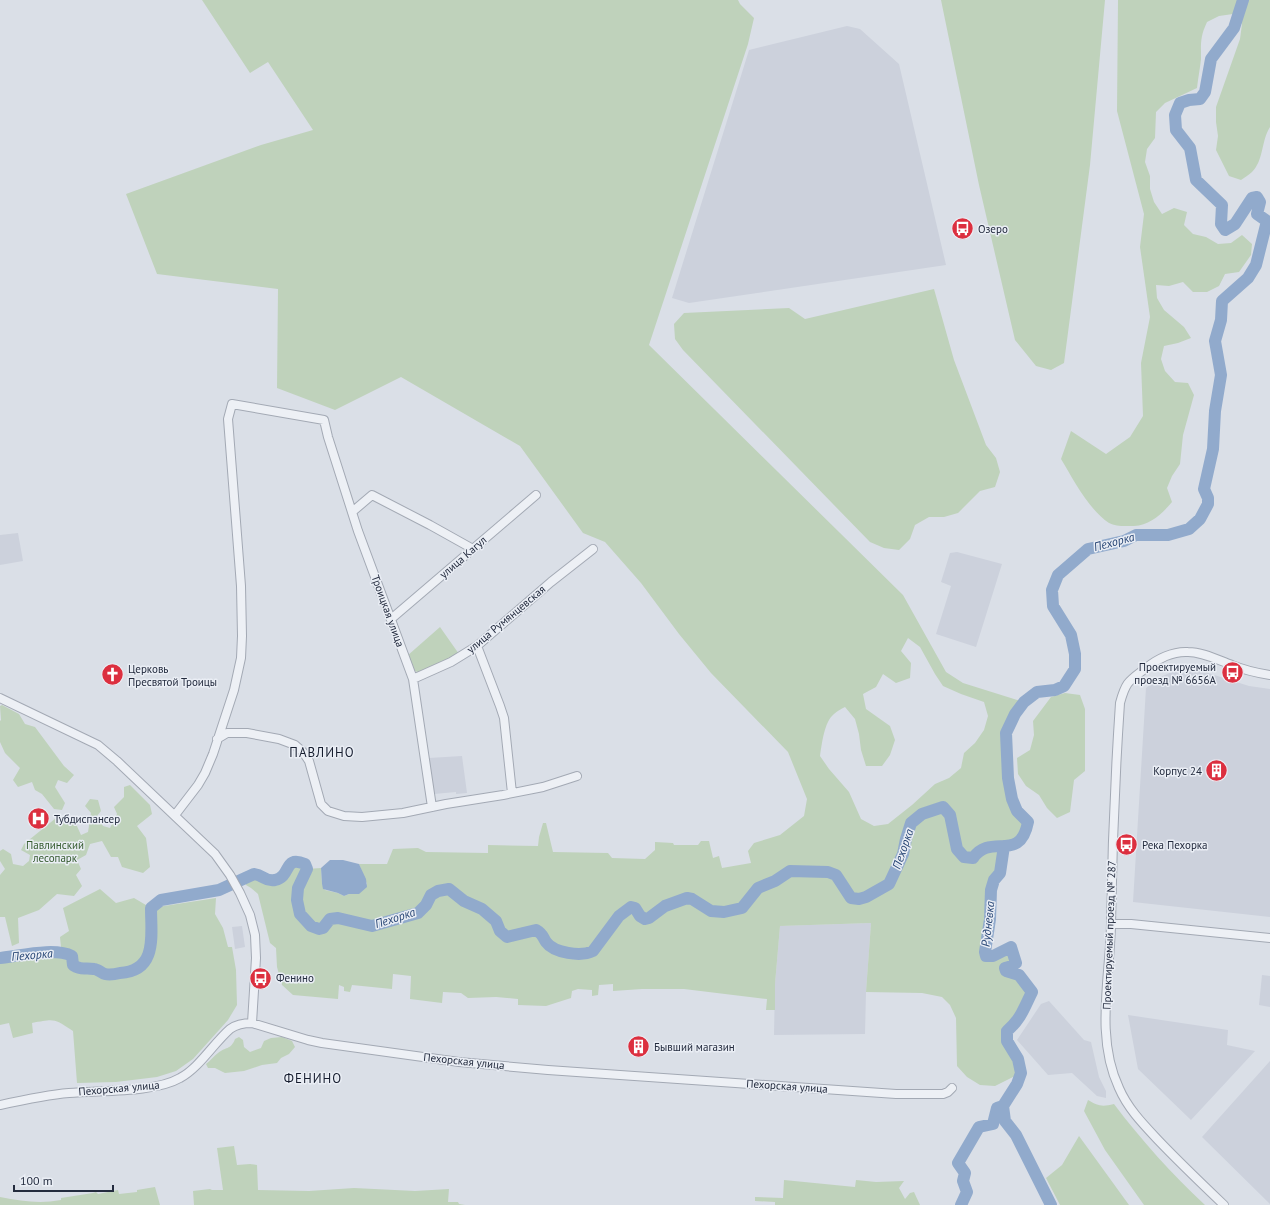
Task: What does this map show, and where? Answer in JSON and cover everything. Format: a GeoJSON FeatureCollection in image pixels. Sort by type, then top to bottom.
{"type":"FeatureCollection","features":[{"type":"Feature","properties":{"kind":"street","name":"Троицкая улица"},"geometry":{"type":"LineString","coordinates":[[218,739],[238,675],[241,658],[242,636],[241,586],[228,420],[229,413],[232,404],[324,420],[352,512],[414,679],[432,807]]}},
{"type":"Feature","properties":{"kind":"street"},"geometry":{"type":"LineString","coordinates":[[352,512],[372,495],[472,549]]}},
{"type":"Feature","properties":{"kind":"street","name":"улица Кагул"},"geometry":{"type":"LineString","coordinates":[[391,618],[536,495]]}},
{"type":"Feature","properties":{"kind":"street","name":"улица Румянцевская"},"geometry":{"type":"LineString","coordinates":[[414,679],[451,662],[477,646],[541,590],[593,549]]}},
{"type":"Feature","properties":{"kind":"street"},"geometry":{"type":"LineString","coordinates":[[477,646],[504,718],[512,793]]}},
{"type":"Feature","properties":{"kind":"street","name":"Проектируемый проезд № 287"},"geometry":{"type":"LineString","coordinates":[[1224,1205],[1176,1159],[1138,1119],[1117,1083],[1112,1071],[1108,1053],[1106,1010],[1111,924],[1113,818],[1120,703],[1122,693],[1128,681],[1149,665],[1175,653],[1188,652],[1206,656],[1241,668],[1270,675]]}},
{"type":"Feature","properties":{"kind":"street"},"geometry":{"type":"LineString","coordinates":[[0,698],[98,745],[175,815],[215,854],[230,875],[250,915],[256,958],[252,1023]]}},
{"type":"Feature","properties":{"kind":"street"},"geometry":{"type":"LineString","coordinates":[[175,815],[206,773],[214,754],[218,739],[227,733],[247,733],[279,739],[295,745],[303,752],[309,761],[315,788],[321,804],[328,811],[344,816],[390,816],[543,787],[577,776]]}},
{"type":"Feature","properties":{"kind":"street"},"geometry":{"type":"LineString","coordinates":[[1111,924],[1132,924],[1270,938]]}},
{"type":"Feature","properties":{"kind":"street","name":"Пехорская улица"},"geometry":{"type":"LineString","coordinates":[[0,1105],[52,1095],[86,1091],[139,1089],[169,1083],[180,1079],[189,1072],[230,1029],[240,1024],[252,1023],[322,1043],[458,1062],[548,1070],[896,1094],[943,1094],[952,1088]]}},
{"type":"Feature","properties":{"kind":"shaded area"},"geometry":{"type":"Polygon","coordinates":[[[847,26],[860,29],[899,64],[946,265],[689,303],[672,298],[749,50],[847,26]]]}},
{"type":"Feature","properties":{"kind":"shaded area"},"geometry":{"type":"Polygon","coordinates":[[[18,533],[23,561],[0,565],[0,535],[18,533]]]}},
{"type":"Feature","properties":{"kind":"shaded area"},"geometry":{"type":"Polygon","coordinates":[[[957,552],[1002,564],[976,647],[936,634],[951,586],[941,582],[950,553],[957,552]]]}},
{"type":"Feature","properties":{"kind":"shaded area"},"geometry":{"type":"Polygon","coordinates":[[[1181,668],[1208,673],[1249,686],[1270,689],[1270,917],[1133,902],[1146,688],[1158,678],[1181,668]]]}},
{"type":"Feature","properties":{"kind":"shaded area"},"geometry":{"type":"Polygon","coordinates":[[[462,756],[467,793],[456,794],[456,792],[434,794],[429,758],[462,756]]]}},
{"type":"Feature","properties":{"kind":"shaded area"},"geometry":{"type":"Polygon","coordinates":[[[871,923],[866,992],[865,1034],[774,1035],[775,984],[780,926],[871,923]]]}},
{"type":"Feature","properties":{"kind":"shaded area"},"geometry":{"type":"Polygon","coordinates":[[[242,926],[245,947],[235,949],[232,927],[242,926]]]}},
{"type":"Feature","properties":{"kind":"shaded area"},"geometry":{"type":"Polygon","coordinates":[[[1262,975],[1270,976],[1270,1007],[1259,1005],[1262,975]]]}},
{"type":"Feature","properties":{"kind":"shaded area"},"geometry":{"type":"Polygon","coordinates":[[[1049,1001],[1084,1040],[1091,1042],[1099,1077],[1106,1091],[1106,1098],[1097,1096],[1072,1073],[1048,1075],[1017,1040],[1041,1004],[1049,1001]]]}},
{"type":"Feature","properties":{"kind":"shaded area"},"geometry":{"type":"Polygon","coordinates":[[[1128,1015],[1228,1030],[1227,1045],[1255,1051],[1191,1120],[1138,1069],[1128,1015]]]}},
{"type":"Feature","properties":{"kind":"shaded area"},"geometry":{"type":"Polygon","coordinates":[[[1270,1061],[1270,1204],[1202,1137],[1270,1061]]]}},
{"type":"Feature","properties":{"kind":"green space"},"geometry":{"type":"Polygon","coordinates":[[[202,0],[738,0],[754,18],[748,44],[649,345],[903,595],[946,672],[963,683],[1024,702],[1015,714],[1006,733],[1008,778],[1012,799],[1017,811],[1028,822],[1024,837],[1021,840],[1014,844],[1004,846],[1000,873],[994,880],[991,890],[990,919],[985,952],[986,956],[993,956],[1011,947],[1016,963],[1006,968],[1006,971],[1019,975],[1032,992],[1019,1018],[1007,1031],[1007,1041],[1018,1059],[1021,1073],[995,1086],[980,1085],[967,1077],[957,1066],[956,1018],[950,1005],[942,997],[922,993],[866,992],[871,923],[780,926],[775,984],[775,1010],[766,1010],[767,999],[684,989],[613,991],[613,984],[599,985],[598,995],[592,996],[592,990],[578,989],[572,991],[571,998],[546,1006],[518,1005],[518,999],[496,997],[468,998],[461,993],[443,992],[442,1003],[410,999],[411,976],[393,974],[392,989],[352,985],[350,992],[344,991],[344,987],[339,985],[338,999],[293,995],[282,985],[277,967],[276,948],[270,943],[258,894],[246,885],[245,882],[255,878],[266,883],[276,883],[284,878],[291,867],[297,865],[307,869],[321,868],[322,884],[325,890],[344,896],[354,894],[367,884],[359,864],[387,864],[393,849],[418,848],[426,852],[488,853],[488,845],[538,846],[543,823],[546,823],[553,852],[608,853],[612,858],[645,859],[655,850],[655,842],[673,843],[674,845],[698,845],[701,841],[709,841],[713,858],[719,856],[722,868],[751,863],[748,851],[754,843],[780,835],[804,816],[807,799],[788,752],[711,673],[679,634],[641,583],[605,542],[583,533],[520,446],[401,377],[335,410],[277,388],[278,289],[157,274],[126,194],[261,145],[313,130],[268,62],[250,73],[202,0]],[[908,638],[901,651],[911,663],[910,678],[896,683],[883,674],[876,687],[863,694],[866,709],[890,726],[895,740],[890,755],[882,766],[866,766],[861,750],[855,719],[845,707],[836,712],[831,718],[824,734],[820,756],[849,792],[861,819],[874,826],[888,824],[935,784],[949,778],[961,768],[964,753],[975,743],[984,730],[988,716],[984,702],[943,686],[920,647],[908,638]]]}},
{"type":"Feature","properties":{"kind":"green space"},"geometry":{"type":"Polygon","coordinates":[[[941,0],[1105,0],[1090,165],[1064,363],[1051,370],[1036,366],[1015,340],[979,185],[941,0]]]}},
{"type":"Feature","properties":{"kind":"green space"},"geometry":{"type":"Polygon","coordinates":[[[1118,0],[1270,0],[1270,127],[1265,138],[1259,162],[1252,172],[1241,180],[1229,176],[1216,150],[1218,136],[1216,107],[1240,39],[1242,24],[1233,14],[1219,16],[1207,22],[1201,40],[1201,59],[1197,88],[1165,103],[1156,112],[1155,138],[1147,149],[1145,162],[1150,176],[1150,189],[1154,202],[1162,214],[1174,208],[1187,212],[1184,225],[1193,234],[1206,237],[1218,244],[1231,243],[1242,235],[1252,244],[1251,255],[1239,272],[1225,274],[1219,286],[1207,292],[1193,292],[1183,282],[1169,286],[1156,285],[1157,298],[1164,310],[1184,327],[1191,338],[1164,346],[1161,359],[1165,371],[1175,382],[1188,383],[1194,395],[1183,435],[1180,464],[1172,476],[1167,488],[1172,502],[1155,518],[1145,524],[1134,526],[1115,525],[1109,523],[1102,517],[1082,494],[1061,459],[1071,431],[1106,454],[1130,437],[1143,416],[1141,363],[1150,317],[1140,247],[1144,214],[1117,111],[1118,0]]]}},
{"type":"Feature","properties":{"kind":"green space"},"geometry":{"type":"Polygon","coordinates":[[[934,289],[954,360],[986,445],[996,458],[1000,472],[995,487],[980,491],[958,513],[944,517],[929,517],[915,525],[910,539],[899,550],[884,548],[870,542],[683,350],[675,339],[674,324],[684,313],[789,308],[805,319],[934,289]]]}},
{"type":"Feature","properties":{"kind":"green space"},"geometry":{"type":"Polygon","coordinates":[[[440,627],[459,654],[421,673],[415,671],[411,667],[407,656],[440,627]]]}},
{"type":"Feature","properties":{"kind":"green space"},"geometry":{"type":"Polygon","coordinates":[[[1065,693],[1080,695],[1085,709],[1085,771],[1074,780],[1070,812],[1057,818],[1047,808],[1039,795],[1026,786],[1018,774],[1017,758],[1030,750],[1034,735],[1033,721],[1051,697],[1065,693]]]}},
{"type":"Feature","properties":{"kind":"green space","name":"Павлинский лесопарк"},"geometry":{"type":"Polygon","coordinates":[[[2,705],[19,714],[25,724],[35,727],[64,766],[74,775],[67,783],[58,780],[55,787],[65,803],[62,810],[54,809],[42,794],[35,790],[32,782],[18,787],[13,780],[20,768],[5,753],[0,742],[0,706],[2,705]]]}},
{"type":"Feature","properties":{"kind":"green space","name":"Павлинский лесопарк"},"geometry":{"type":"Polygon","coordinates":[[[130,785],[150,805],[152,814],[137,826],[146,838],[150,867],[143,873],[122,867],[118,857],[111,857],[102,841],[90,844],[86,855],[77,860],[81,869],[76,875],[82,886],[74,896],[57,894],[39,910],[18,918],[19,943],[12,946],[5,917],[0,917],[0,875],[5,869],[0,861],[0,851],[3,849],[11,854],[13,864],[23,866],[29,861],[30,855],[21,850],[24,844],[56,818],[76,824],[81,835],[88,832],[91,813],[85,806],[90,799],[98,800],[101,811],[97,816],[103,826],[110,828],[117,814],[114,807],[124,797],[124,787],[130,785]]]}},
{"type":"Feature","properties":{"kind":"green space"},"geometry":{"type":"Polygon","coordinates":[[[100,889],[116,903],[134,898],[151,908],[216,898],[215,914],[223,928],[228,947],[232,947],[236,970],[237,1005],[228,1020],[193,1059],[176,1071],[157,1077],[116,1082],[77,1083],[73,1031],[57,1022],[50,1020],[32,1023],[33,1033],[13,1038],[9,1023],[0,1025],[0,954],[61,947],[60,937],[69,931],[63,908],[100,889]]]}},
{"type":"Feature","properties":{"kind":"green space"},"geometry":{"type":"Polygon","coordinates":[[[239,1037],[243,1040],[244,1047],[250,1052],[261,1048],[264,1041],[271,1038],[282,1037],[292,1041],[295,1047],[289,1054],[281,1058],[277,1063],[262,1065],[244,1071],[225,1073],[215,1068],[208,1068],[206,1064],[218,1053],[230,1047],[235,1039],[239,1037]]]}},
{"type":"Feature","properties":{"kind":"green space"},"geometry":{"type":"Polygon","coordinates":[[[1088,1100],[1100,1105],[1114,1104],[1157,1156],[1205,1205],[1144,1205],[1105,1150],[1084,1111],[1088,1100]]]}},
{"type":"Feature","properties":{"kind":"green space"},"geometry":{"type":"Polygon","coordinates":[[[1079,1136],[1129,1205],[1060,1205],[1046,1178],[1062,1165],[1079,1136]]]}},
{"type":"Feature","properties":{"kind":"green space"},"geometry":{"type":"Polygon","coordinates":[[[234,1146],[237,1165],[257,1165],[258,1190],[309,1191],[354,1188],[415,1191],[449,1189],[448,1202],[458,1202],[459,1204],[465,1205],[194,1205],[193,1191],[210,1189],[223,1190],[217,1148],[234,1146]]]}},
{"type":"Feature","properties":{"kind":"green space"},"geometry":{"type":"Polygon","coordinates":[[[784,1180],[855,1187],[856,1180],[876,1182],[904,1181],[899,1188],[905,1199],[910,1193],[914,1192],[920,1205],[775,1205],[775,1202],[755,1201],[755,1197],[783,1198],[784,1180]]]}},
{"type":"Feature","properties":{"kind":"green space"},"geometry":{"type":"Polygon","coordinates":[[[155,1187],[160,1205],[0,1205],[0,1197],[23,1201],[45,1202],[96,1192],[98,1194],[118,1190],[119,1194],[137,1192],[137,1190],[155,1187]]]}},
{"type":"Feature","properties":{"kind":"water"},"geometry":{"type":"Polygon","coordinates":[[[330,860],[343,860],[359,864],[366,879],[367,887],[359,894],[349,894],[344,896],[323,889],[321,868],[330,860]]]}},
{"type":"Feature","properties":{"kind":"waterway","name":"Пехорка"},"geometry":{"type":"LineString","coordinates":[[0,958],[56,952],[65,953],[72,956],[73,965],[79,968],[95,969],[108,974],[132,971],[141,966],[147,959],[150,950],[152,929],[151,908],[161,900],[219,890],[254,874],[269,880],[275,880],[284,875],[290,864],[293,862],[305,864],[307,869],[298,888],[297,900],[300,914],[311,926],[319,929],[323,928],[330,919],[338,918],[372,926],[418,913],[426,905],[431,895],[438,891],[449,889],[464,901],[482,909],[496,921],[500,931],[507,937],[536,930],[541,934],[546,942],[555,949],[568,953],[582,954],[593,951],[619,916],[631,907],[635,908],[640,916],[645,919],[649,918],[665,906],[687,898],[692,899],[711,911],[724,912],[742,908],[758,888],[775,881],[790,871],[828,872],[836,875],[851,898],[859,899],[866,897],[889,884],[903,854],[911,823],[922,814],[943,807],[950,815],[957,849],[964,857],[973,858],[980,851],[988,847],[1012,845],[1019,842],[1024,835],[1028,822],[1017,811],[1012,799],[1008,778],[1006,733],[1015,714],[1024,702],[1037,692],[1055,690],[1064,686],[1075,669],[1075,654],[1071,635],[1053,606],[1052,590],[1058,575],[1088,549],[1124,541],[1136,535],[1168,535],[1189,529],[1200,519],[1208,504],[1208,498],[1204,489],[1213,449],[1215,411],[1221,375],[1215,341],[1221,320],[1222,301],[1248,278],[1256,265],[1267,221],[1257,214],[1260,202],[1257,197],[1252,198],[1235,224],[1225,230],[1221,224],[1222,205],[1196,180],[1190,148],[1176,130],[1175,115],[1180,103],[1200,99],[1205,92],[1211,59],[1234,28],[1243,0]]}},
{"type":"Feature","properties":{"kind":"waterway","name":"Рудневка"},"geometry":{"type":"LineString","coordinates":[[1004,846],[1000,873],[994,880],[991,890],[990,919],[985,952],[986,956],[993,956],[1011,947],[1016,963],[1005,968],[1006,971],[1019,975],[1032,992],[1019,1018],[1007,1031],[1007,1041],[1018,1059],[1021,1073],[1017,1084],[1003,1106],[1005,1121],[1016,1135],[1051,1205]]}},
{"type":"Feature","properties":{"kind":"waterway"},"geometry":{"type":"LineString","coordinates":[[961,1205],[967,1192],[963,1181],[965,1173],[958,1163],[979,1127],[993,1124],[997,1108],[1003,1106]]}},
{"type":"Feature","properties":{"kind":"place","name":"Озеро"},"geometry":{"type":"Point","coordinates":[962,229]}},
{"type":"Feature","properties":{"kind":"place","name":"Проектируемый проезд № 6656А"},"geometry":{"type":"Point","coordinates":[1232,673]}},
{"type":"Feature","properties":{"kind":"place","name":"Церковь Пресвятой Троицы"},"geometry":{"type":"Point","coordinates":[113,675]}},
{"type":"Feature","properties":{"kind":"place","name":"Корпус 24"},"geometry":{"type":"Point","coordinates":[1217,771]}},
{"type":"Feature","properties":{"kind":"place","name":"Тубдиспансер"},"geometry":{"type":"Point","coordinates":[38,819]}},
{"type":"Feature","properties":{"kind":"place","name":"Река Пехорка"},"geometry":{"type":"Point","coordinates":[1126,845]}},
{"type":"Feature","properties":{"kind":"place","name":"Фенино"},"geometry":{"type":"Point","coordinates":[260,978]}},
{"type":"Feature","properties":{"kind":"place","name":"Бывший магазин"},"geometry":{"type":"Point","coordinates":[638,1047]}},
{"type":"Feature","properties":{"kind":"district","name":"ПАВЛИНО"},"geometry":{"type":"Point","coordinates":[322,752]}},
{"type":"Feature","properties":{"kind":"district","name":"ФЕНИНО"},"geometry":{"type":"Point","coordinates":[313,1078]}}]}
